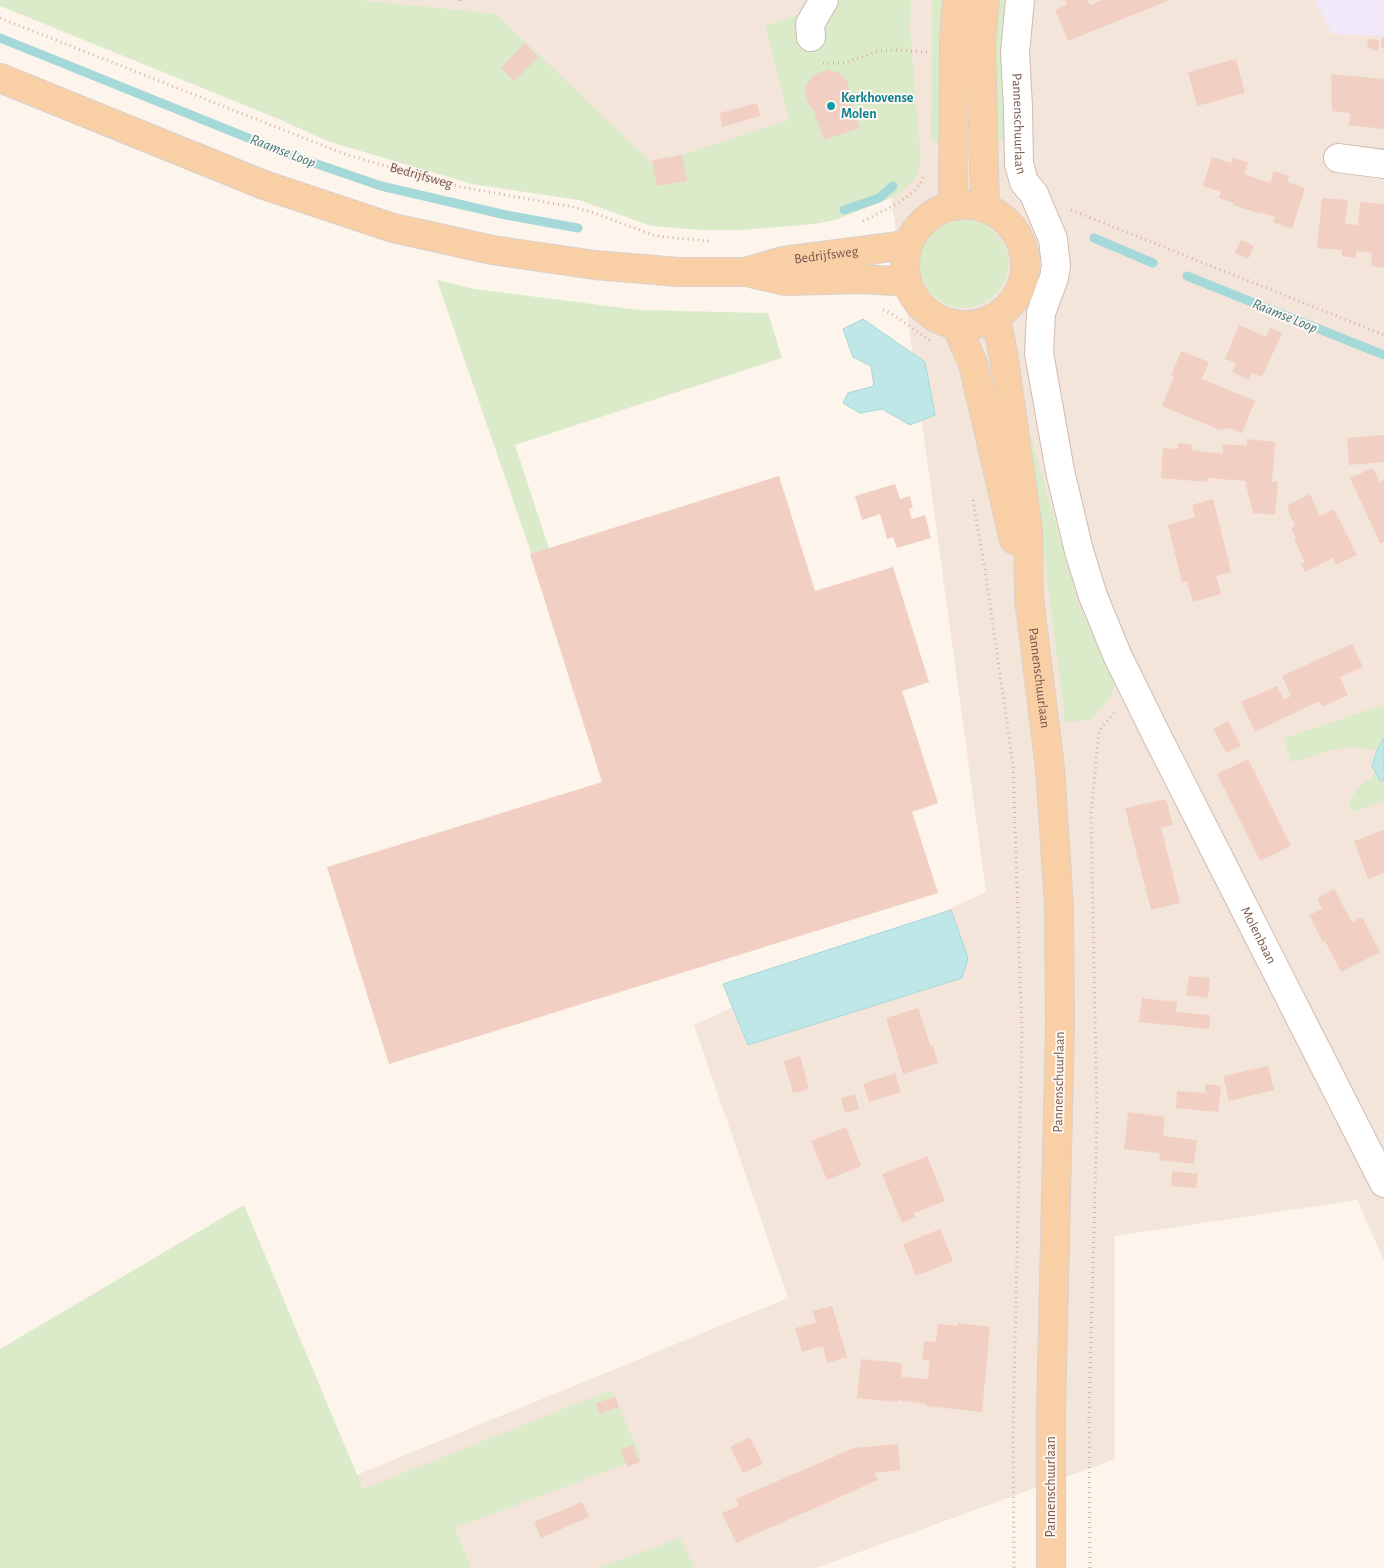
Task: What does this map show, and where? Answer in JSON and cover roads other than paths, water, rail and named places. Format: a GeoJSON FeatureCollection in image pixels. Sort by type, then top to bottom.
{"type":"FeatureCollection","features":[{"type":"Feature","properties":{"kind":"main road"},"geometry":{"type":"LineString","coordinates":[[953,206],[956,0]]}},
{"type":"Feature","properties":{"kind":"main road"},"geometry":{"type":"LineString","coordinates":[[985,0],[981,43],[985,208]]}},
{"type":"Feature","properties":{"kind":"main road","name":"Bedrijfsweg"},"geometry":{"type":"LineString","coordinates":[[0,78],[264,185],[393,228],[492,250],[595,264],[679,272],[746,272],[785,281],[864,279],[907,282]]}},
{"type":"Feature","properties":{"kind":"main road"},"geometry":{"type":"LineString","coordinates":[[969,205],[985,208],[997,214],[1008,223],[1022,246],[1025,259],[1025,273],[1019,292],[1007,309],[996,317],[976,324],[956,325],[940,320],[925,311],[914,298],[904,270],[907,246],[914,231],[925,219],[938,211],[953,206],[969,205]]}},
{"type":"Feature","properties":{"kind":"main road","name":"Bedrijfsweg"},"geometry":{"type":"LineString","coordinates":[[746,272],[783,261],[907,246]]}},
{"type":"Feature","properties":{"kind":"main road","name":"Pannenschuurlaan"},"geometry":{"type":"LineString","coordinates":[[996,317],[1004,359],[1028,529],[1029,598],[1050,768],[1059,906],[1060,1025],[1051,1412],[1051,1568]]}},
{"type":"Feature","properties":{"kind":"main road","name":"Pannenschuurlaan"},"geometry":{"type":"LineString","coordinates":[[956,325],[973,364],[1011,530],[1029,598]]}},
{"type":"Feature","properties":{"kind":"street"},"geometry":{"type":"LineString","coordinates":[[811,37],[810,24],[824,0]]}},
{"type":"Feature","properties":{"kind":"street","name":"Pannenschuurlaan"},"geometry":{"type":"LineString","coordinates":[[1020,0],[1015,52],[1018,107],[1018,164],[1024,182],[1034,194],[1053,239]]}},
{"type":"Feature","properties":{"kind":"street"},"geometry":{"type":"LineString","coordinates":[[1338,158],[1384,164]]}},
{"type":"Feature","properties":{"kind":"street","name":"Molenbaan"},"geometry":{"type":"LineString","coordinates":[[1053,239],[1056,266],[1054,278],[1041,313],[1039,352],[1060,471],[1093,596],[1118,657],[1156,736],[1384,1183]]}},
{"type":"Feature","properties":{"kind":"water"},"geometry":{"type":"Polygon","coordinates":[[[863,319],[925,362],[935,415],[910,425],[882,409],[860,413],[843,403],[848,393],[874,386],[871,366],[853,357],[843,329],[863,319]]]}},
{"type":"Feature","properties":{"kind":"water"},"geometry":{"type":"Polygon","coordinates":[[[1384,738],[1384,780],[1380,780],[1372,766],[1377,750],[1384,738]]]}},
{"type":"Feature","properties":{"kind":"water"},"geometry":{"type":"Polygon","coordinates":[[[951,910],[968,958],[962,978],[748,1045],[723,984],[951,910]]]}},
{"type":"Feature","properties":{"kind":"waterway","name":"Raamse Loop"},"geometry":{"type":"LineString","coordinates":[[0,38],[288,154],[381,186],[506,215],[578,228]]}},
{"type":"Feature","properties":{"kind":"waterway","name":"Raamse Loop"},"geometry":{"type":"LineString","coordinates":[[844,210],[879,198],[893,186]]}},
{"type":"Feature","properties":{"kind":"waterway","name":"Raamse Loop"},"geometry":{"type":"LineString","coordinates":[[1094,238],[1153,263]]}},
{"type":"Feature","properties":{"kind":"waterway","name":"Raamse Loop"},"geometry":{"type":"LineString","coordinates":[[1187,276],[1384,355]]}},
{"type":"Feature","properties":{"kind":"place","name":"Kerkhovense Molen"},"geometry":{"type":"Point","coordinates":[831,106]}}]}
